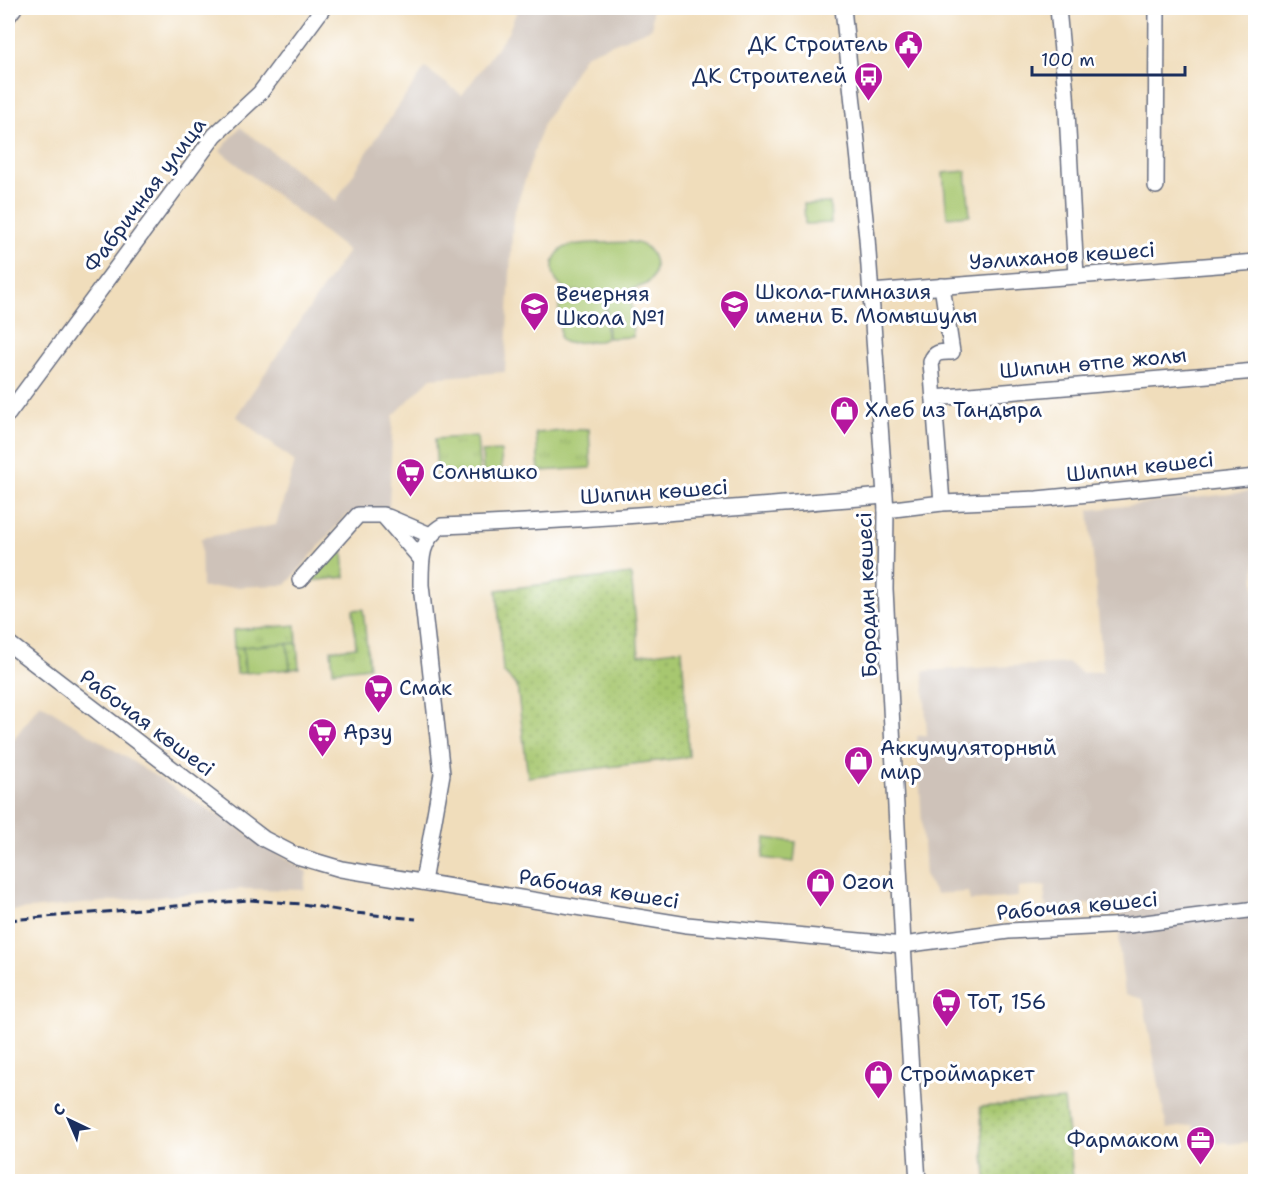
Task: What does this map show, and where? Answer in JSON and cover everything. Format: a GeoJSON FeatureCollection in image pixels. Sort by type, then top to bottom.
{"type":"FeatureCollection","features":[{"type":"Feature","properties":{"kind":"street"},"geometry":{"type":"LineString","coordinates":[[8,16],[14,8]]}},
{"type":"Feature","properties":{"kind":"street","name":"Фабричная улица"},"geometry":{"type":"LineString","coordinates":[[8,414],[215,135],[260,93],[323,8]]}},
{"type":"Feature","properties":{"kind":"street","name":"Бородин көшесі"},"geometry":{"type":"LineString","coordinates":[[843,8],[871,292],[885,503],[886,600],[903,945],[918,1182]]}},
{"type":"Feature","properties":{"kind":"street"},"geometry":{"type":"LineString","coordinates":[[1058,8],[1066,94],[1076,276]]}},
{"type":"Feature","properties":{"kind":"street"},"geometry":{"type":"LineString","coordinates":[[1156,186],[1157,8]]}},
{"type":"Feature","properties":{"kind":"street","name":"Уәлиханов көшесі"},"geometry":{"type":"LineString","coordinates":[[871,292],[1256,262]]}},
{"type":"Feature","properties":{"kind":"street"},"geometry":{"type":"LineString","coordinates":[[942,286],[952,352],[940,352],[932,357],[931,367],[942,503]]}},
{"type":"Feature","properties":{"kind":"street","name":"Шипин өтпе жолы"},"geometry":{"type":"LineString","coordinates":[[934,398],[1256,370]]}},
{"type":"Feature","properties":{"kind":"street","name":"Шипин көшесі"},"geometry":{"type":"LineString","coordinates":[[430,535],[442,526],[885,503],[1037,499],[1256,477]]}},
{"type":"Feature","properties":{"kind":"street"},"geometry":{"type":"LineString","coordinates":[[300,580],[358,515],[383,515],[430,535],[421,559],[422,594],[442,774],[423,882]]}},
{"type":"Feature","properties":{"kind":"street"},"geometry":{"type":"LineString","coordinates":[[383,515],[421,559]]}},
{"type":"Feature","properties":{"kind":"street","name":"Рабочая көшесі"},"geometry":{"type":"LineString","coordinates":[[8,643],[264,839],[297,856],[341,869],[687,925],[903,945],[1008,932],[1129,924],[1256,909]]}},
{"type":"Feature","properties":{"kind":"shaded area"},"geometry":{"type":"Polygon","coordinates":[[[518,8],[652,8],[652,28],[585,55],[543,124],[513,217],[505,372],[431,378],[393,416],[389,508],[347,514],[286,585],[202,588],[201,538],[276,525],[295,462],[236,416],[348,251],[220,151],[240,127],[336,201],[425,68],[462,95],[508,33],[518,8]]]}},
{"type":"Feature","properties":{"kind":"shaded area"},"geometry":{"type":"Polygon","coordinates":[[[1255,491],[1255,1141],[1198,1145],[1195,1143],[1193,1125],[1167,1129],[1143,999],[1125,994],[1119,947],[1121,901],[1049,908],[1044,903],[1046,886],[1018,888],[1018,897],[970,901],[968,892],[936,894],[925,877],[917,736],[927,735],[923,671],[1069,663],[1082,673],[1103,671],[1089,510],[1255,491]]]}},
{"type":"Feature","properties":{"kind":"shaded area"},"geometry":{"type":"Polygon","coordinates":[[[40,703],[307,872],[304,890],[242,889],[8,911],[8,747],[40,703]]]}},
{"type":"Feature","properties":{"kind":"green space"},"geometry":{"type":"Polygon","coordinates":[[[966,171],[970,215],[947,217],[943,173],[966,171]]]}},
{"type":"Feature","properties":{"kind":"green space"},"geometry":{"type":"Polygon","coordinates":[[[830,203],[831,223],[805,224],[804,204],[830,203]]]}},
{"type":"Feature","properties":{"kind":"green space"},"geometry":{"type":"Polygon","coordinates":[[[630,242],[644,246],[652,255],[655,267],[648,283],[622,290],[575,291],[564,288],[556,280],[553,264],[558,253],[567,246],[630,242]]]}},
{"type":"Feature","properties":{"kind":"green space"},"geometry":{"type":"Polygon","coordinates":[[[631,292],[633,337],[608,338],[606,294],[631,292]]]}},
{"type":"Feature","properties":{"kind":"green space"},"geometry":{"type":"Polygon","coordinates":[[[599,295],[605,300],[605,339],[567,343],[562,341],[559,302],[561,298],[599,295]]]}},
{"type":"Feature","properties":{"kind":"green space"},"geometry":{"type":"Polygon","coordinates":[[[589,429],[591,468],[539,471],[536,433],[589,429]]]}},
{"type":"Feature","properties":{"kind":"green space"},"geometry":{"type":"Polygon","coordinates":[[[477,436],[480,475],[437,478],[435,439],[477,436]]]}},
{"type":"Feature","properties":{"kind":"green space"},"geometry":{"type":"Polygon","coordinates":[[[501,451],[502,472],[483,473],[482,452],[501,451]]]}},
{"type":"Feature","properties":{"kind":"green space"},"geometry":{"type":"Polygon","coordinates":[[[342,539],[345,577],[303,582],[342,539]]]}},
{"type":"Feature","properties":{"kind":"green space"},"geometry":{"type":"Polygon","coordinates":[[[631,574],[639,655],[682,649],[689,757],[528,777],[517,686],[503,672],[497,590],[631,574]]]}},
{"type":"Feature","properties":{"kind":"green space"},"geometry":{"type":"Polygon","coordinates":[[[363,609],[369,667],[333,671],[331,650],[356,647],[353,610],[363,609]]]}},
{"type":"Feature","properties":{"kind":"green space"},"geometry":{"type":"Polygon","coordinates":[[[296,625],[297,643],[234,648],[233,630],[296,625]]]}},
{"type":"Feature","properties":{"kind":"green space"},"geometry":{"type":"Polygon","coordinates":[[[287,643],[297,643],[299,668],[290,669],[287,643]]]}},
{"type":"Feature","properties":{"kind":"green space"},"geometry":{"type":"Polygon","coordinates":[[[287,643],[290,669],[245,673],[243,647],[287,643]]]}},
{"type":"Feature","properties":{"kind":"green space"},"geometry":{"type":"Polygon","coordinates":[[[243,647],[245,673],[236,674],[234,648],[243,647]]]}},
{"type":"Feature","properties":{"kind":"green space"},"geometry":{"type":"Polygon","coordinates":[[[765,838],[796,842],[794,862],[763,858],[765,838]]]}},
{"type":"Feature","properties":{"kind":"green space"},"geometry":{"type":"Polygon","coordinates":[[[1064,1100],[1073,1177],[1069,1181],[991,1181],[986,1177],[980,1107],[1064,1100]]]}},
{"type":"Feature","properties":{"kind":"railway"},"geometry":{"type":"LineString","coordinates":[[8,920],[249,900],[302,904],[355,913],[416,919]]}},
{"type":"Feature","properties":{"kind":"place","name":"ДК Строитель"},"geometry":{"type":"Point","coordinates":[909,70]}},
{"type":"Feature","properties":{"kind":"place","name":"ДК Строителей"},"geometry":{"type":"Point","coordinates":[868,102]}},
{"type":"Feature","properties":{"kind":"place","name":"Школа-гимназия имени Б. Момышулы"},"geometry":{"type":"Point","coordinates":[734,330]}},
{"type":"Feature","properties":{"kind":"place","name":"Вечерняя Школа №1"},"geometry":{"type":"Point","coordinates":[535,332]}},
{"type":"Feature","properties":{"kind":"place","name":"Хлеб из Тандыра"},"geometry":{"type":"Point","coordinates":[844,436]}},
{"type":"Feature","properties":{"kind":"place","name":"Солнышко"},"geometry":{"type":"Point","coordinates":[411,498]}},
{"type":"Feature","properties":{"kind":"place","name":"Смак"},"geometry":{"type":"Point","coordinates":[378,714]}},
{"type":"Feature","properties":{"kind":"place","name":"Арзу"},"geometry":{"type":"Point","coordinates":[322,758]}},
{"type":"Feature","properties":{"kind":"place","name":"Аккумуляторный мир"},"geometry":{"type":"Point","coordinates":[859,786]}},
{"type":"Feature","properties":{"kind":"place","name":"Ozon"},"geometry":{"type":"Point","coordinates":[821,908]}},
{"type":"Feature","properties":{"kind":"place","name":"ТоТ, 156"},"geometry":{"type":"Point","coordinates":[946,1028]}},
{"type":"Feature","properties":{"kind":"place","name":"Строймаркет"},"geometry":{"type":"Point","coordinates":[879,1100]}},
{"type":"Feature","properties":{"kind":"place","name":"Фармаком"},"geometry":{"type":"Point","coordinates":[1200,1166]}}]}
